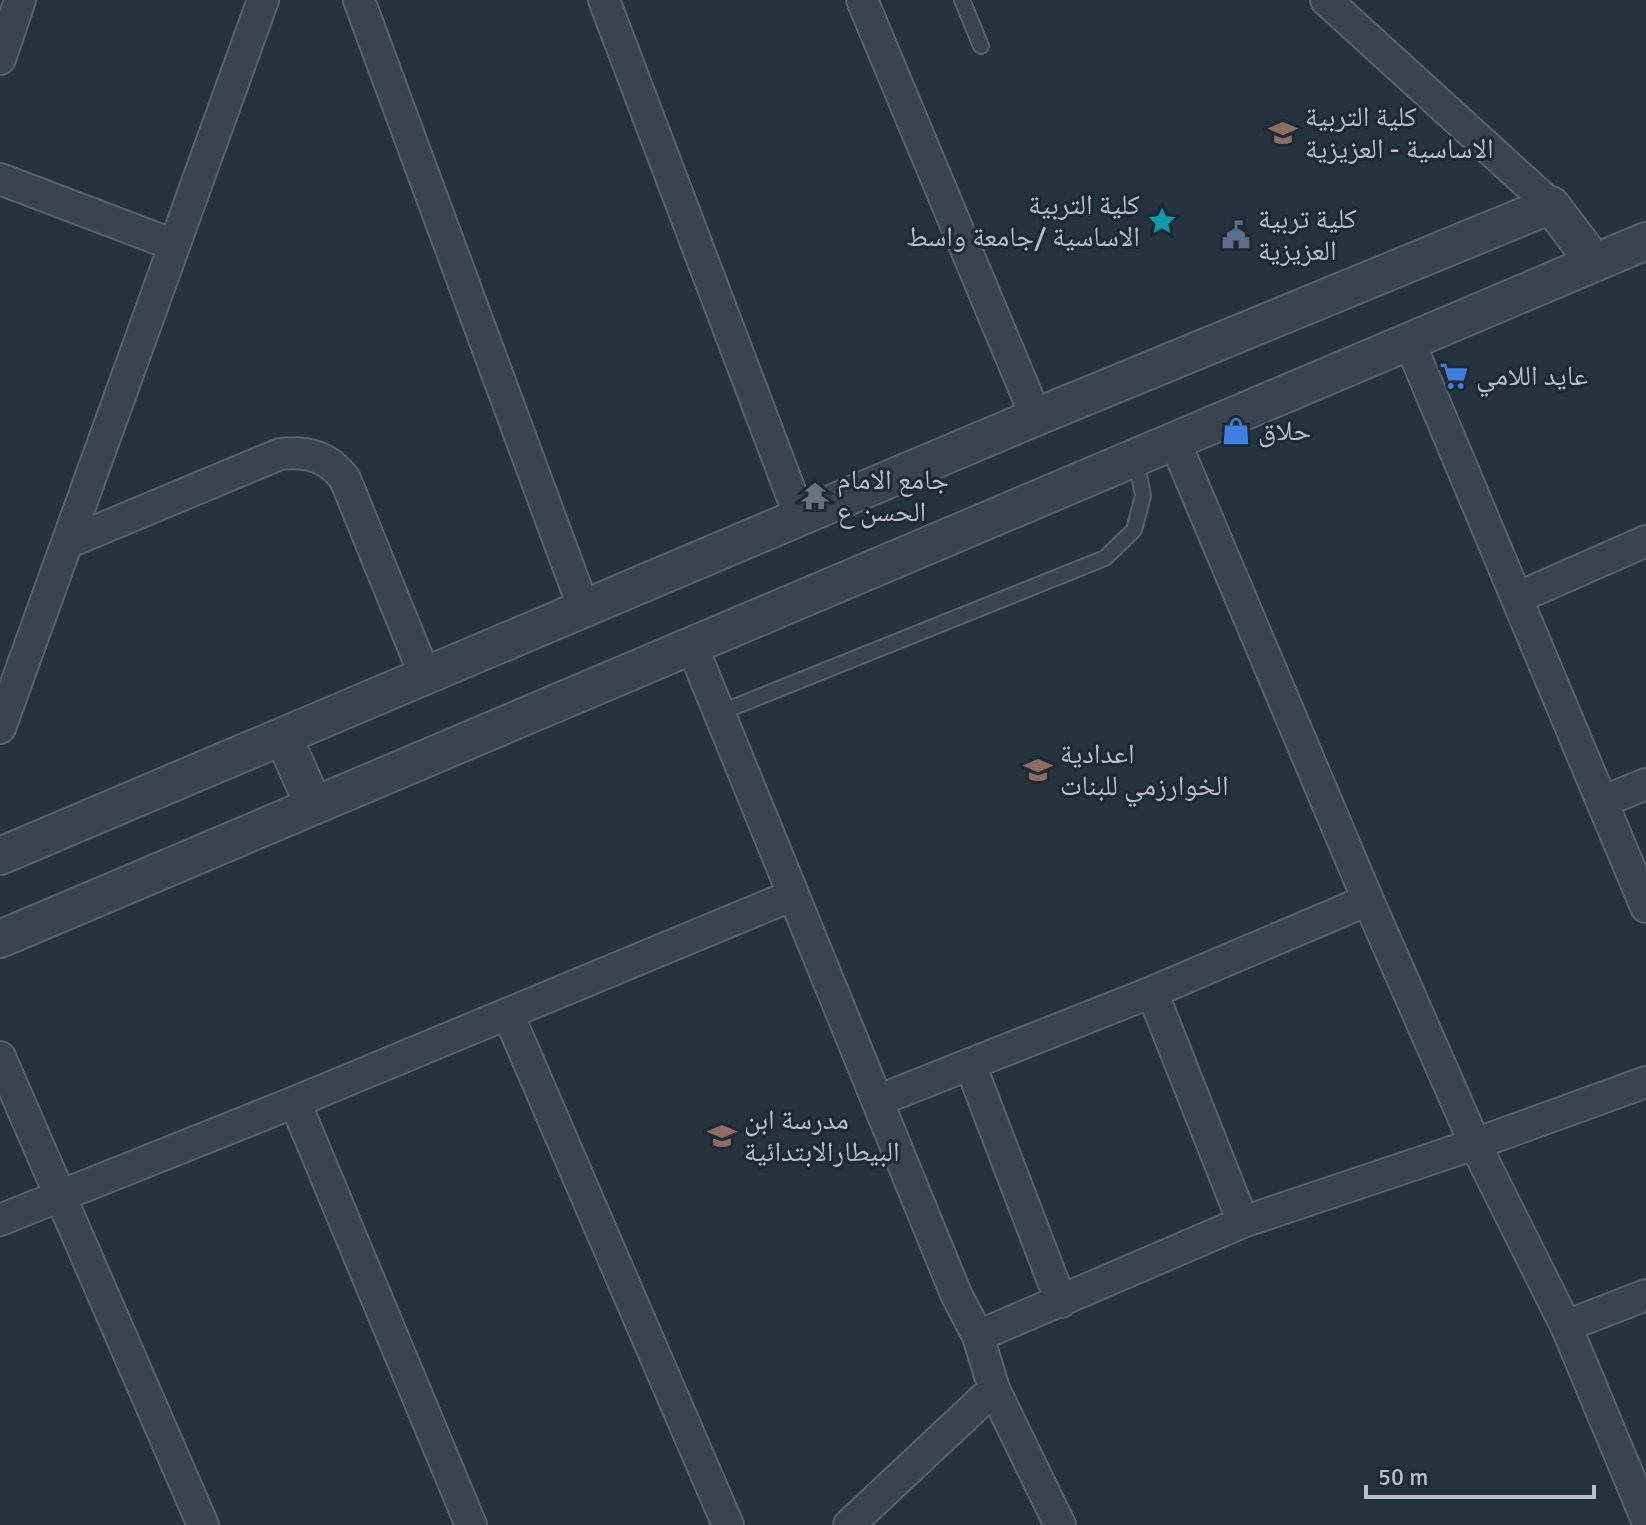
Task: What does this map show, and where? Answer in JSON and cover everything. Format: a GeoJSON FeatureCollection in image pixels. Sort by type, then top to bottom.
{"type":"FeatureCollection","features":[{"type":"Feature","properties":{"kind":"street"},"geometry":{"type":"LineString","coordinates":[[3,43],[20,0]]}},
{"type":"Feature","properties":{"kind":"street"},"geometry":{"type":"LineString","coordinates":[[0,728],[263,0]]}},
{"type":"Feature","properties":{"kind":"street"},"geometry":{"type":"LineString","coordinates":[[359,0],[584,609]]}},
{"type":"Feature","properties":{"kind":"street"},"geometry":{"type":"LineString","coordinates":[[604,0],[800,517]]}},
{"type":"Feature","properties":{"kind":"street"},"geometry":{"type":"LineString","coordinates":[[862,0],[1036,417]]}},
{"type":"Feature","properties":{"kind":"street"},"geometry":{"type":"LineString","coordinates":[[1326,0],[1551,205],[1595,263]]}},
{"type":"Feature","properties":{"kind":"street"},"geometry":{"type":"LineString","coordinates":[[0,179],[174,245]]}},
{"type":"Feature","properties":{"kind":"street"},"geometry":{"type":"LineString","coordinates":[[0,856],[1036,417],[1551,205]]}},
{"type":"Feature","properties":{"kind":"street"},"geometry":{"type":"LineString","coordinates":[[0,939],[1646,241]]}},
{"type":"Feature","properties":{"kind":"street"},"geometry":{"type":"LineString","coordinates":[[1409,341],[1646,907]]}},
{"type":"Feature","properties":{"kind":"street"},"geometry":{"type":"LineString","coordinates":[[1175,442],[1368,900],[1475,1144],[1566,1326],[1646,1518]]}},
{"type":"Feature","properties":{"kind":"street"},"geometry":{"type":"LineString","coordinates":[[67,543],[280,454],[297,452],[326,459],[336,466],[345,479],[425,676]]}},
{"type":"Feature","properties":{"kind":"street"},"geometry":{"type":"LineString","coordinates":[[1517,598],[1646,541]]}},
{"type":"Feature","properties":{"kind":"street"},"geometry":{"type":"LineString","coordinates":[[692,646],[956,1294],[978,1336],[994,1389],[1060,1525]]}},
{"type":"Feature","properties":{"kind":"street"},"geometry":{"type":"LineString","coordinates":[[283,736],[314,806]]}},
{"type":"Feature","properties":{"kind":"street"},"geometry":{"type":"LineString","coordinates":[[1602,802],[1646,784]]}},
{"type":"Feature","properties":{"kind":"street"},"geometry":{"type":"LineString","coordinates":[[0,1220],[295,1102],[793,895]]}},
{"type":"Feature","properties":{"kind":"street"},"geometry":{"type":"LineString","coordinates":[[877,1101],[1152,992],[1368,900]]}},
{"type":"Feature","properties":{"kind":"street"},"geometry":{"type":"LineString","coordinates":[[1152,992],[1243,1222]]}},
{"type":"Feature","properties":{"kind":"street"},"geometry":{"type":"LineString","coordinates":[[508,1014],[728,1525]]}},
{"type":"Feature","properties":{"kind":"street"},"geometry":{"type":"LineString","coordinates":[[0,1057],[203,1525]]}},
{"type":"Feature","properties":{"kind":"street"},"geometry":{"type":"LineString","coordinates":[[970,1064],[1061,1302]]}},
{"type":"Feature","properties":{"kind":"street"},"geometry":{"type":"LineString","coordinates":[[978,1336],[1243,1222],[1475,1144],[1646,1082]]}},
{"type":"Feature","properties":{"kind":"street"},"geometry":{"type":"LineString","coordinates":[[295,1102],[471,1525]]}},
{"type":"Feature","properties":{"kind":"street"},"geometry":{"type":"LineString","coordinates":[[1566,1326],[1646,1295]]}},
{"type":"Feature","properties":{"kind":"street"},"geometry":{"type":"LineString","coordinates":[[849,1525],[994,1389]]}},
{"type":"Feature","properties":{"kind":"lane"},"geometry":{"type":"LineString","coordinates":[[962,0],[981,46]]}},
{"type":"Feature","properties":{"kind":"lane"},"geometry":{"type":"LineString","coordinates":[[719,713],[1105,558],[1134,530],[1143,496],[1136,457]]}},
{"type":"Feature","properties":{"kind":"place","name":"كلية التربية الاساسية - العزيزية"},"geometry":{"type":"Point","coordinates":[1283,133]}},
{"type":"Feature","properties":{"kind":"place","name":"كلية التربية الاساسية /جامعة واسط"},"geometry":{"type":"Point","coordinates":[1162,221]}},
{"type":"Feature","properties":{"kind":"place","name":"كلية تربية العزيزية"},"geometry":{"type":"Point","coordinates":[1236,235]}},
{"type":"Feature","properties":{"kind":"place","name":"عايد اللامي"},"geometry":{"type":"Point","coordinates":[1454,376]}},
{"type":"Feature","properties":{"kind":"place","name":"حلاق"},"geometry":{"type":"Point","coordinates":[1236,431]}},
{"type":"Feature","properties":{"kind":"place","name":"جامع الامام الحسن ع"},"geometry":{"type":"Point","coordinates":[815,496]}},
{"type":"Feature","properties":{"kind":"place","name":"اعدادية الخوارزمي للبنات"},"geometry":{"type":"Point","coordinates":[1038,770]}},
{"type":"Feature","properties":{"kind":"place","name":"مدرسة ابن البيطارالابتدائية"},"geometry":{"type":"Point","coordinates":[722,1136]}}]}
